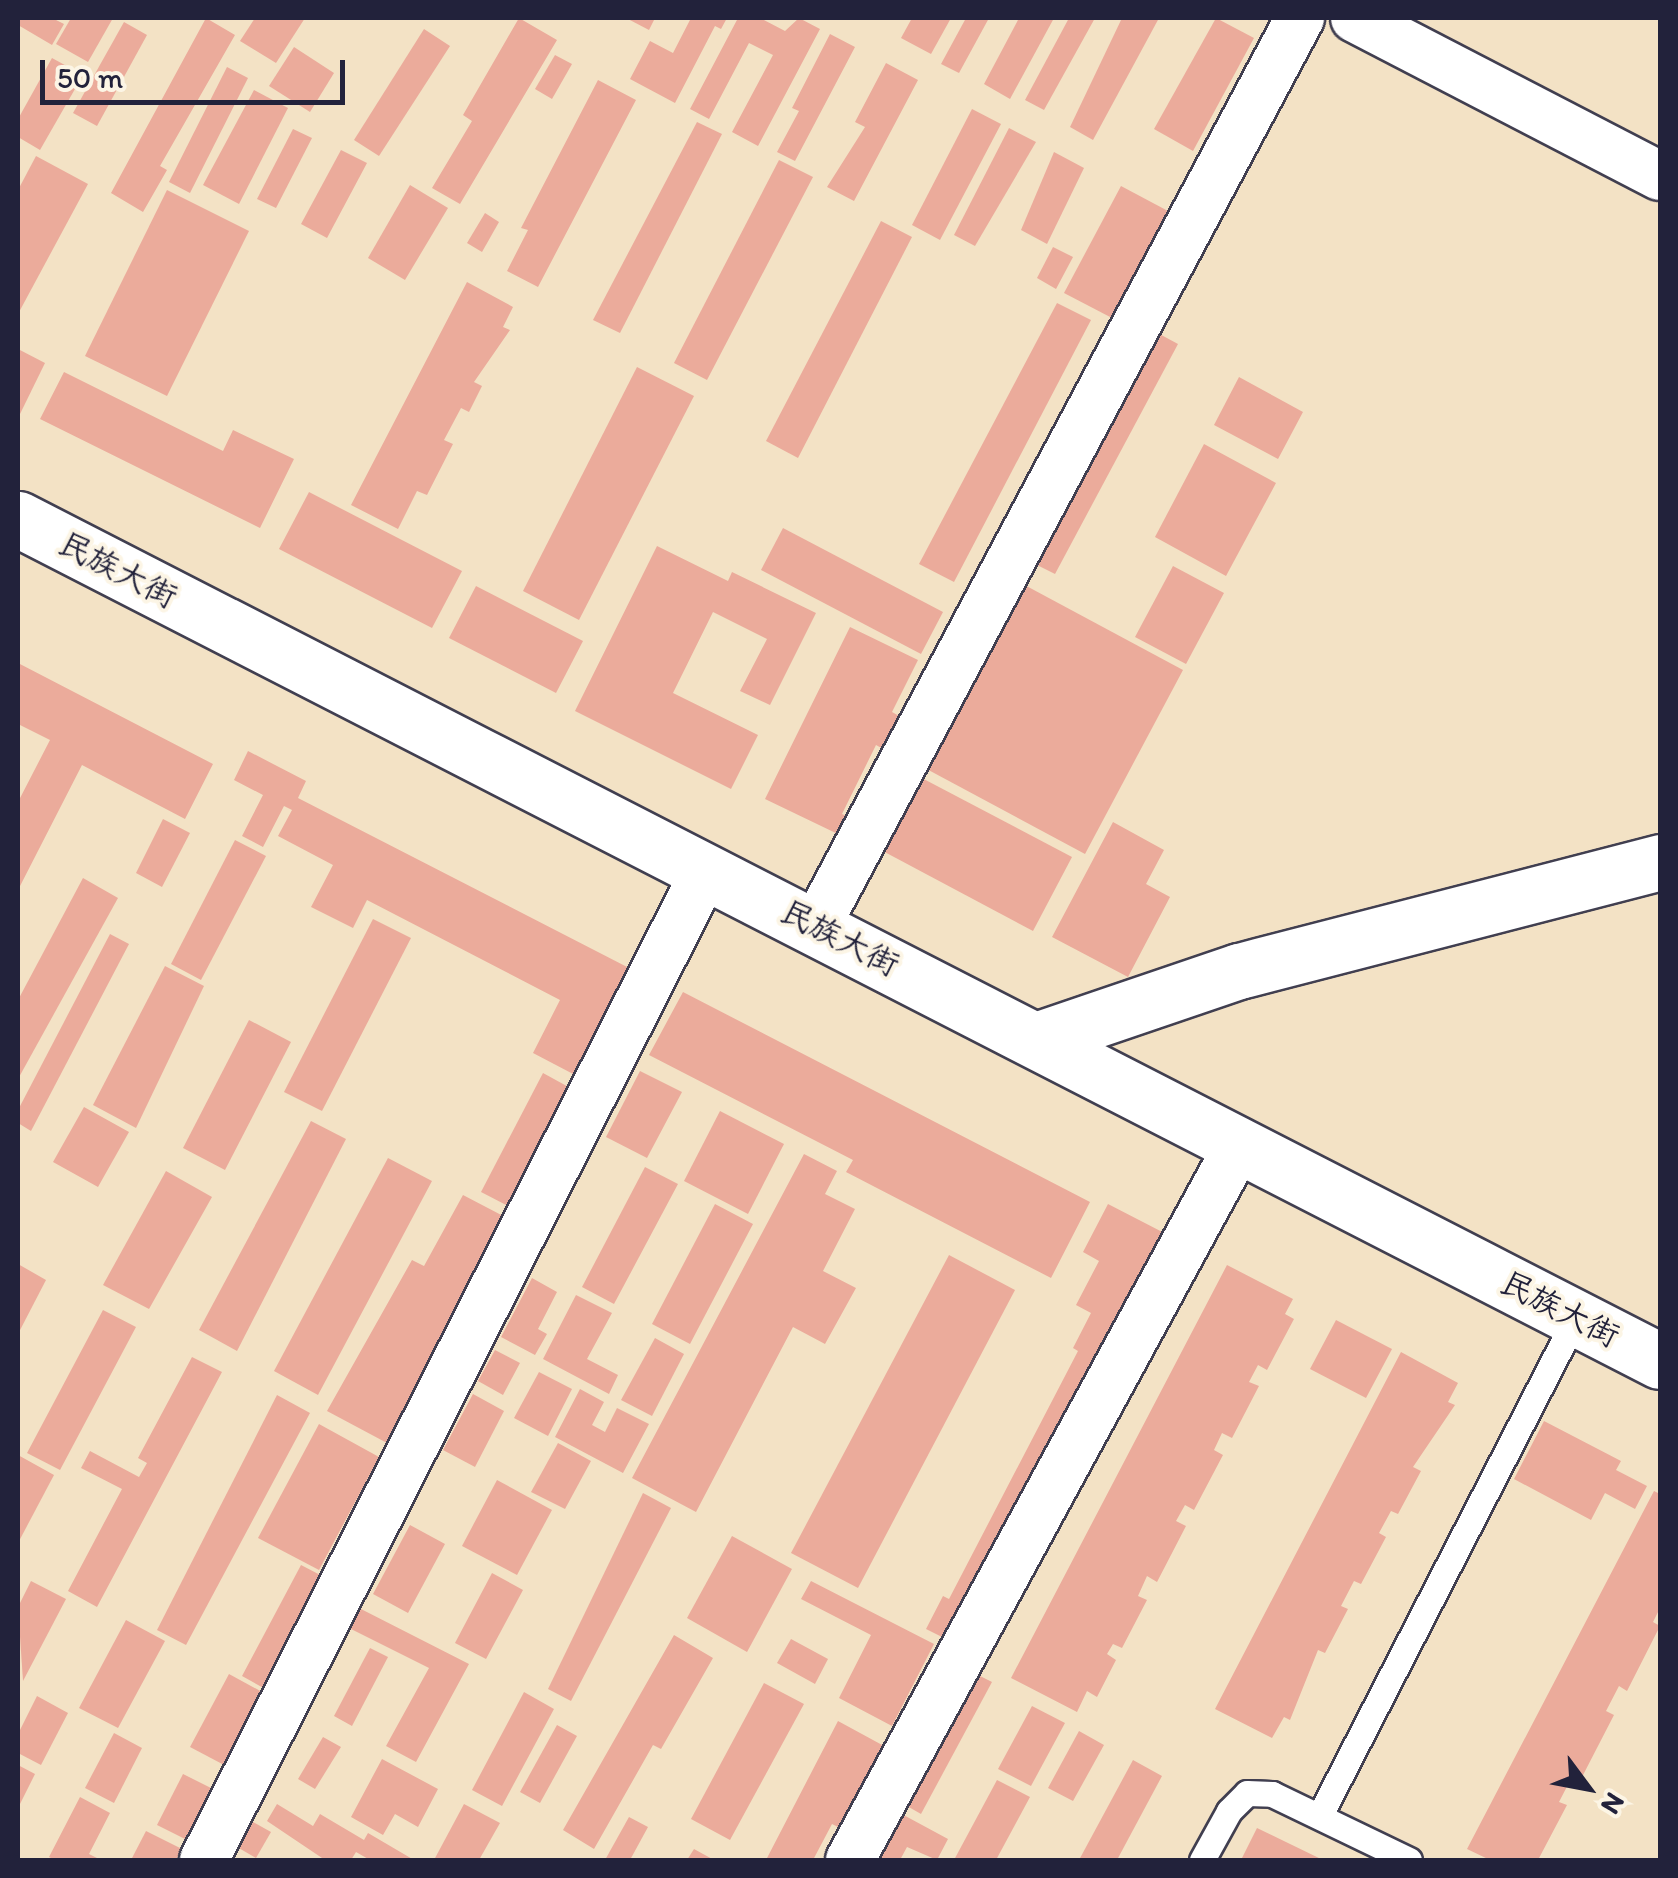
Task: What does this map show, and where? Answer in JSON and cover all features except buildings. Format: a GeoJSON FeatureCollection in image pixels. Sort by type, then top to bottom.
{"type":"FeatureCollection","features":[{"type":"Feature","properties":{"kind":"main road","name":"民族大街"},"geometry":{"type":"LineString","coordinates":[[18,519],[1660,1361]]}},
{"type":"Feature","properties":{"kind":"main road"},"geometry":{"type":"LineString","coordinates":[[1039,1040],[1239,971],[1660,862]]}},
{"type":"Feature","properties":{"kind":"street"},"geometry":{"type":"LineString","coordinates":[[816,926],[1300,18]]}},
{"type":"Feature","properties":{"kind":"street"},"geometry":{"type":"LineString","coordinates":[[1355,18],[1660,176]]}},
{"type":"Feature","properties":{"kind":"street"},"geometry":{"type":"LineString","coordinates":[[204,1860],[706,870]]}},
{"type":"Feature","properties":{"kind":"street"},"geometry":{"type":"LineString","coordinates":[[850,1860],[1240,1143]]}},
{"type":"Feature","properties":{"kind":"lane"},"geometry":{"type":"LineString","coordinates":[[1320,1816],[1576,1317]]}},
{"type":"Feature","properties":{"kind":"lane"},"geometry":{"type":"LineString","coordinates":[[1202,1860],[1229,1811],[1248,1793],[1272,1794],[1409,1860]]}}]}
